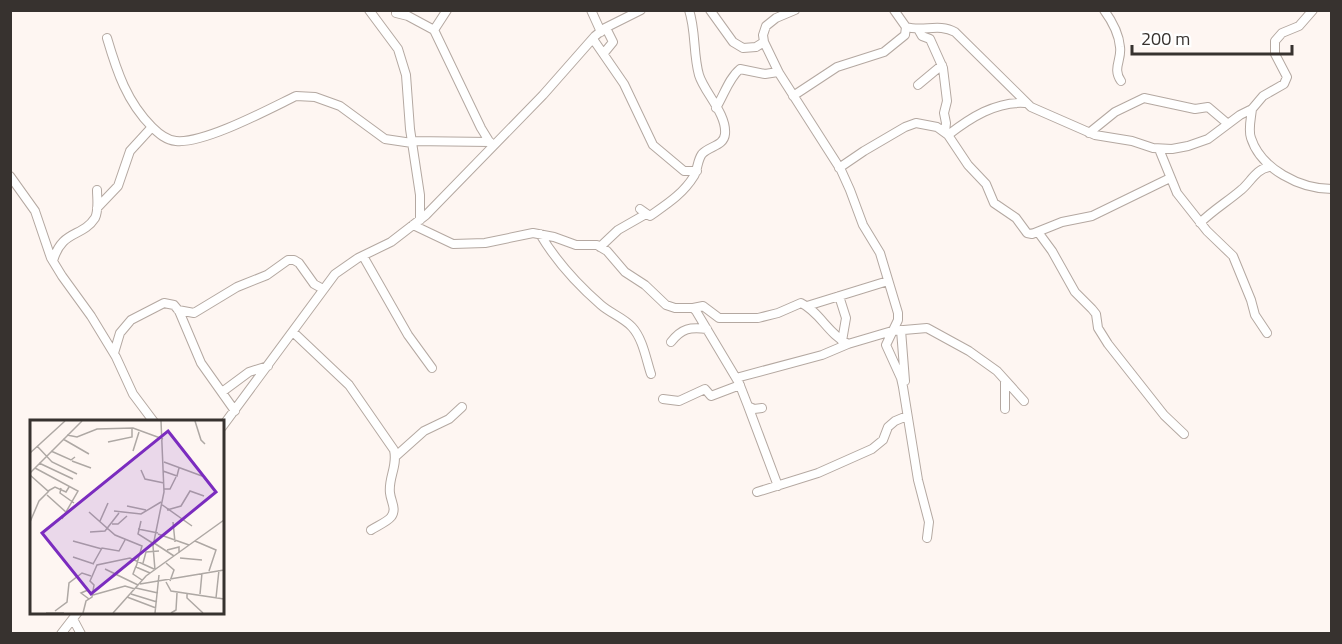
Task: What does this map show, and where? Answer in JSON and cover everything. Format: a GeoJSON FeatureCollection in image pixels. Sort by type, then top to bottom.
{"type":"FeatureCollection","features":[{"type":"Feature","properties":{"kind":"street"},"geometry":{"type":"LineString","coordinates":[[369,10],[393,41],[406,75],[412,142],[420,195],[417,223]]}},
{"type":"Feature","properties":{"kind":"street"},"geometry":{"type":"LineString","coordinates":[[434,30],[447,10]]}},
{"type":"Feature","properties":{"kind":"street"},"geometry":{"type":"LineString","coordinates":[[584,10],[592,14],[613,42],[604,53]]}},
{"type":"Feature","properties":{"kind":"street"},"geometry":{"type":"LineString","coordinates":[[224,425],[335,274],[391,242],[417,223],[451,191],[491,144],[543,95],[593,39],[603,30],[641,10]]}},
{"type":"Feature","properties":{"kind":"street"},"geometry":{"type":"LineString","coordinates":[[600,247],[618,230],[643,212],[648,216],[652,214],[684,191],[697,171],[700,157],[724,137],[723,122],[699,75],[693,22],[689,10]]}},
{"type":"Feature","properties":{"kind":"street"},"geometry":{"type":"LineString","coordinates":[[795,10],[776,18],[766,26],[763,31],[764,42],[778,72],[839,168],[863,225],[880,253],[898,314],[898,320],[886,345],[901,378],[918,480],[929,522],[927,538]]}},
{"type":"Feature","properties":{"kind":"street"},"geometry":{"type":"LineString","coordinates":[[793,96],[837,67],[884,52],[905,35],[906,27],[894,10]]}},
{"type":"Feature","properties":{"kind":"street"},"geometry":{"type":"LineString","coordinates":[[1104,10],[1112,21],[1121,48],[1116,67],[1121,81]]}},
{"type":"Feature","properties":{"kind":"street"},"geometry":{"type":"LineString","coordinates":[[906,27],[918,29],[941,27],[955,32],[1025,103],[1035,109],[1089,132],[1159,149],[1188,146],[1208,139],[1252,109],[1263,96],[1284,84],[1286,75],[1275,54],[1275,41],[1282,33],[1299,26],[1313,10]]}},
{"type":"Feature","properties":{"kind":"street"},"geometry":{"type":"LineString","coordinates":[[396,13],[408,16],[434,30],[491,144]]}},
{"type":"Feature","properties":{"kind":"street"},"geometry":{"type":"LineString","coordinates":[[715,13],[733,42],[743,48],[756,47],[764,42]]}},
{"type":"Feature","properties":{"kind":"street"},"geometry":{"type":"LineString","coordinates":[[918,29],[922,36],[930,39],[942,65],[947,101],[944,113],[946,133]]}},
{"type":"Feature","properties":{"kind":"street"},"geometry":{"type":"LineString","coordinates":[[107,38],[117,74],[135,109],[167,139],[176,141],[199,139],[296,96],[306,95],[340,106],[386,140],[491,144]]}},
{"type":"Feature","properties":{"kind":"street"},"geometry":{"type":"LineString","coordinates":[[593,39],[624,84],[652,145],[684,171],[697,171]]}},
{"type":"Feature","properties":{"kind":"street"},"geometry":{"type":"LineString","coordinates":[[918,85],[942,65]]}},
{"type":"Feature","properties":{"kind":"street"},"geometry":{"type":"LineString","coordinates":[[716,108],[733,75],[740,69],[765,74],[778,72]]}},
{"type":"Feature","properties":{"kind":"street"},"geometry":{"type":"LineString","coordinates":[[1089,132],[1115,112],[1144,98],[1195,109],[1208,107],[1228,124]]}},
{"type":"Feature","properties":{"kind":"street"},"geometry":{"type":"LineString","coordinates":[[946,133],[989,109],[1018,102],[1025,103]]}},
{"type":"Feature","properties":{"kind":"street"},"geometry":{"type":"LineString","coordinates":[[1252,109],[1250,135],[1264,161],[1293,180],[1332,189]]}},
{"type":"Feature","properties":{"kind":"street"},"geometry":{"type":"LineString","coordinates":[[839,168],[905,127],[916,123],[937,127],[946,133],[968,165],[986,184],[994,203],[1016,218],[1027,233],[1032,234],[1062,222],[1092,216],[1170,178]]}},
{"type":"Feature","properties":{"kind":"street"},"geometry":{"type":"LineString","coordinates":[[97,208],[118,186],[130,151],[152,127]]}},
{"type":"Feature","properties":{"kind":"street"},"geometry":{"type":"LineString","coordinates":[[1159,149],[1177,193],[1200,223],[1233,256],[1255,315],[1266,333]]}},
{"type":"Feature","properties":{"kind":"street"},"geometry":{"type":"LineString","coordinates":[[1200,223],[1211,211],[1240,191],[1260,171],[1269,166]]}},
{"type":"Feature","properties":{"kind":"street"},"geometry":{"type":"LineString","coordinates":[[10,176],[35,211],[53,261],[114,353],[133,394],[152,420]]}},
{"type":"Feature","properties":{"kind":"street"},"geometry":{"type":"LineString","coordinates":[[53,261],[65,239],[95,218],[97,190]]}},
{"type":"Feature","properties":{"kind":"street"},"geometry":{"type":"LineString","coordinates":[[417,223],[453,244],[485,243],[526,234],[540,234],[572,244],[600,247],[607,250],[625,272],[645,285],[666,305],[675,309],[703,306],[719,318],[758,318],[797,303],[807,306],[833,335],[845,342]]}},
{"type":"Feature","properties":{"kind":"street"},"geometry":{"type":"LineString","coordinates":[[1038,232],[1052,251],[1075,292],[1096,314],[1098,328],[1108,344],[1164,415],[1184,434]]}},
{"type":"Feature","properties":{"kind":"street"},"geometry":{"type":"LineString","coordinates":[[540,234],[552,254],[591,295],[632,327],[644,350],[651,375]]}},
{"type":"Feature","properties":{"kind":"street"},"geometry":{"type":"LineString","coordinates":[[363,256],[408,335],[432,368]]}},
{"type":"Feature","properties":{"kind":"street"},"geometry":{"type":"LineString","coordinates":[[178,309],[194,313],[237,287],[267,275],[288,260],[299,263],[314,284],[323,289]]}},
{"type":"Feature","properties":{"kind":"street"},"geometry":{"type":"LineString","coordinates":[[807,306],[888,280]]}},
{"type":"Feature","properties":{"kind":"street"},"geometry":{"type":"LineString","coordinates":[[839,296],[846,318],[845,342]]}},
{"type":"Feature","properties":{"kind":"street"},"geometry":{"type":"LineString","coordinates":[[114,353],[120,333],[131,320],[165,303],[174,305],[178,309],[201,363],[235,411]]}},
{"type":"Feature","properties":{"kind":"street"},"geometry":{"type":"LineString","coordinates":[[693,308],[699,314],[738,381],[778,486]]}},
{"type":"Feature","properties":{"kind":"street"},"geometry":{"type":"LineString","coordinates":[[671,342],[679,333],[688,328],[707,329]]}},
{"type":"Feature","properties":{"kind":"street"},"geometry":{"type":"LineString","coordinates":[[663,399],[679,401],[705,389],[711,396],[769,367],[822,355],[845,342],[891,331],[927,328],[969,351],[997,371],[1024,401]]}},
{"type":"Feature","properties":{"kind":"street"},"geometry":{"type":"LineString","coordinates":[[901,330],[906,403]]}},
{"type":"Feature","properties":{"kind":"street"},"geometry":{"type":"LineString","coordinates":[[293,333],[349,385],[394,450],[396,463],[390,493],[394,507],[393,514],[390,519],[371,530]]}},
{"type":"Feature","properties":{"kind":"street"},"geometry":{"type":"LineString","coordinates":[[222,392],[249,372],[268,366]]}},
{"type":"Feature","properties":{"kind":"street"},"geometry":{"type":"LineString","coordinates":[[1005,382],[1005,409]]}},
{"type":"Feature","properties":{"kind":"street"},"geometry":{"type":"LineString","coordinates":[[748,406],[754,409],[762,408]]}},
{"type":"Feature","properties":{"kind":"street"},"geometry":{"type":"LineString","coordinates":[[396,456],[424,431],[449,419],[462,407]]}},
{"type":"Feature","properties":{"kind":"street"},"geometry":{"type":"LineString","coordinates":[[758,492],[833,468],[879,445],[888,427],[895,420],[907,416]]}},
{"type":"Feature","properties":{"kind":"street"},"geometry":{"type":"LineString","coordinates":[[61,633],[76,616]]}},
{"type":"Feature","properties":{"kind":"street"},"geometry":{"type":"LineString","coordinates":[[76,616],[81,633]]}}]}
